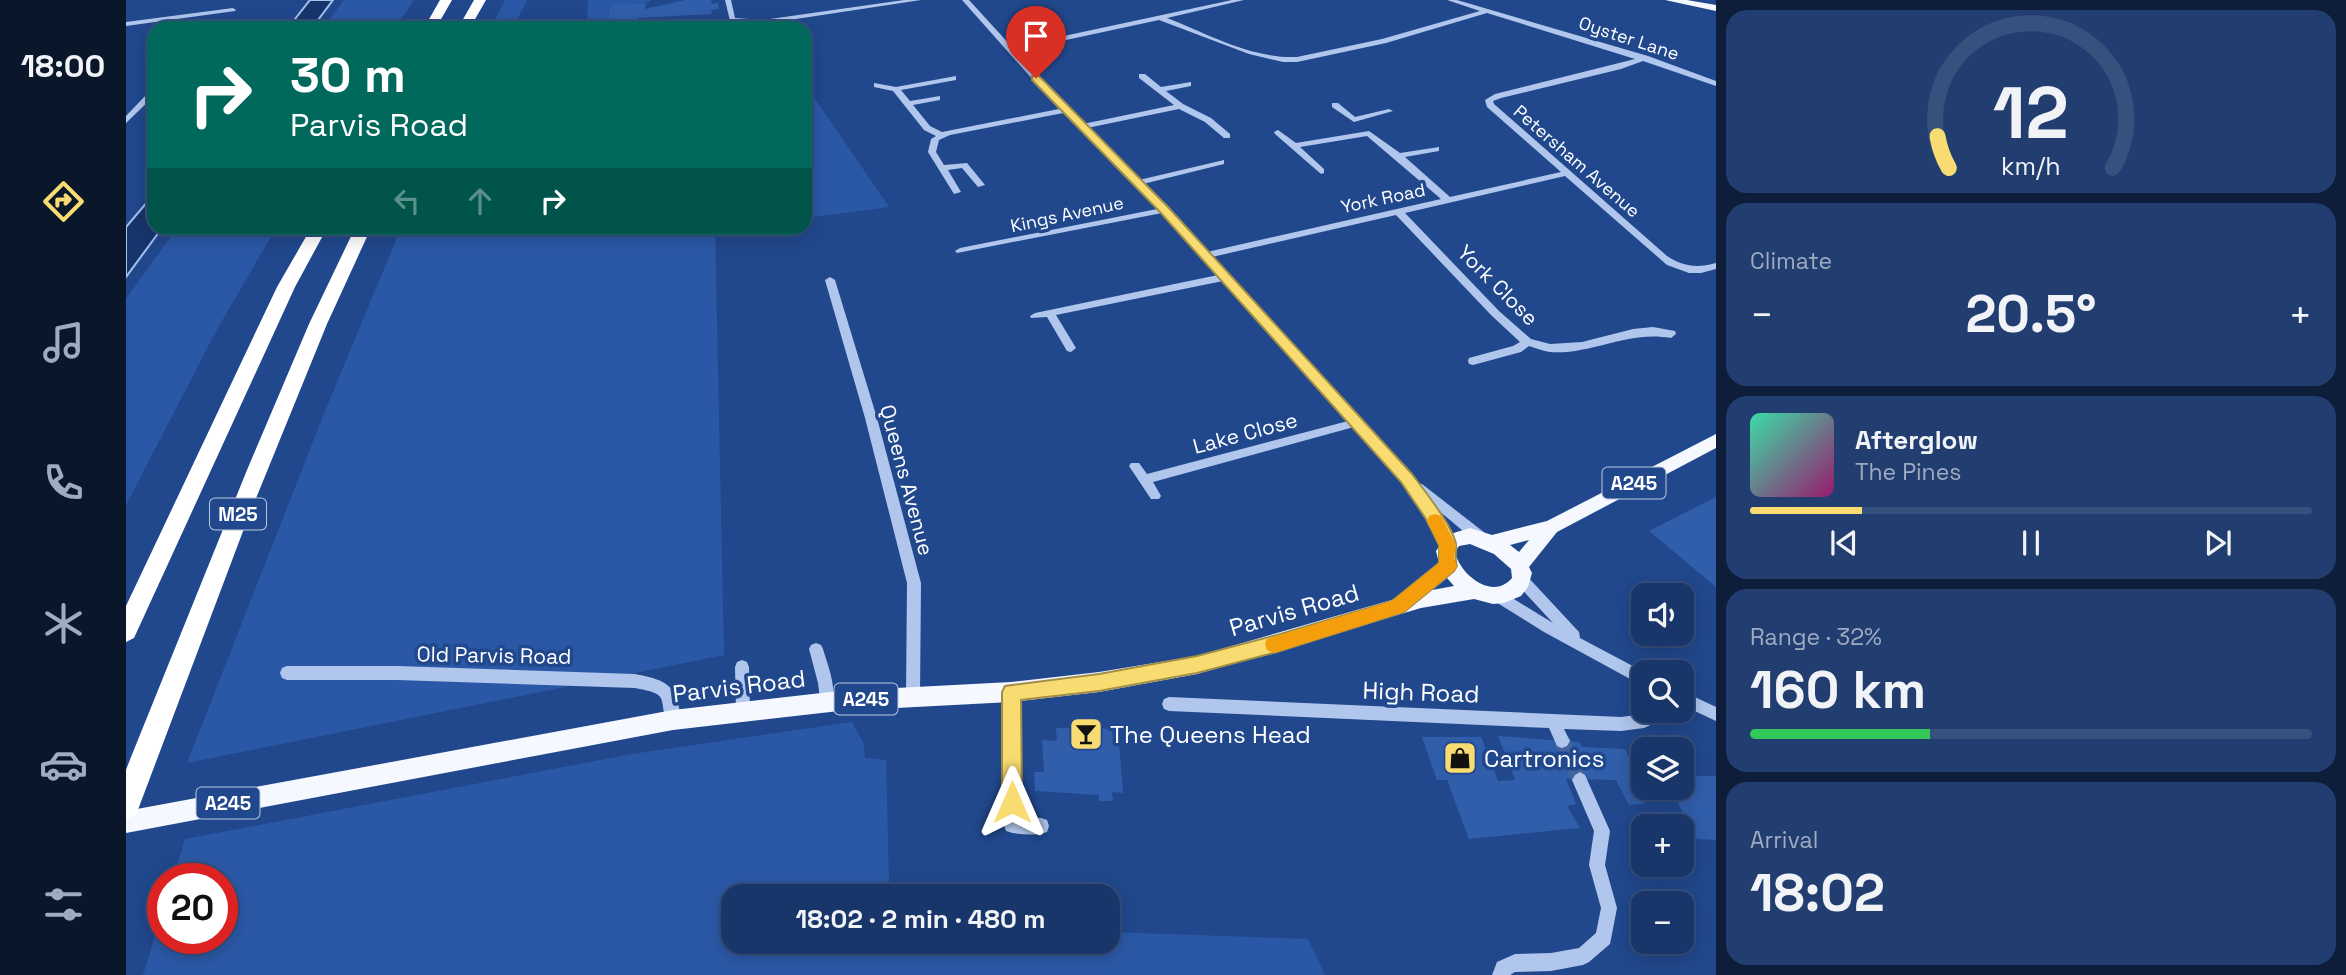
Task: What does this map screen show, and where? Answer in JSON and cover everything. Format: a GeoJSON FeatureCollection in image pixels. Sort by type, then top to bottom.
{"type":"FeatureCollection","features":[{"type":"Feature","properties":{"kind":"highway"},"geometry":{"type":"LineString","coordinates":[[434,21],[446,0]]}},
{"type":"Feature","properties":{"kind":"highway"},"geometry":{"type":"LineString","coordinates":[[468,21],[480,0]]}},
{"type":"Feature","properties":{"kind":"highway","name":"M25"},"geometry":{"type":"LineString","coordinates":[[126,631],[280,300],[315,235]]}},
{"type":"Feature","properties":{"kind":"highway","name":"M25"},"geometry":{"type":"LineString","coordinates":[[126,805],[181,654],[245,496],[360,235]]}},
{"type":"Feature","properties":{"kind":"main road"},"geometry":{"type":"LineString","coordinates":[[1654,0],[1716,8]]}},
{"type":"Feature","properties":{"kind":"main road","name":"A245"},"geometry":{"type":"LineString","coordinates":[[1487,540],[1551,527],[1716,440]]}},
{"type":"Feature","properties":{"kind":"main road","name":"A245"},"geometry":{"type":"LineString","coordinates":[[1520,572],[1551,527]]}},
{"type":"Feature","properties":{"kind":"main road"},"geometry":{"type":"LineString","coordinates":[[1461,537],[1487,540],[1513,556],[1520,572],[1513,591],[1496,595],[1476,590],[1464,583],[1448,566],[1448,545],[1461,537]]}},
{"type":"Feature","properties":{"kind":"main road","name":"Parvis Road"},"geometry":{"type":"LineString","coordinates":[[1398,607],[1448,566]]}},
{"type":"Feature","properties":{"kind":"main road","name":"Parvis Road"},"geometry":{"type":"LineString","coordinates":[[126,822],[673,720],[826,702],[913,695],[1012,692],[1099,682],[1197,665],[1398,607],[1476,590]]}},
{"type":"Feature","properties":{"kind":"street"},"geometry":{"type":"LineString","coordinates":[[728,0],[732,20],[738,21]]}},
{"type":"Feature","properties":{"kind":"street"},"geometry":{"type":"LineString","coordinates":[[789,21],[918,0]]}},
{"type":"Feature","properties":{"kind":"street"},"geometry":{"type":"LineString","coordinates":[[965,0],[1065,110],[1206,255],[1407,478],[1487,540]]}},
{"type":"Feature","properties":{"kind":"street"},"geometry":{"type":"LineString","coordinates":[[1010,50],[1241,0]]}},
{"type":"Feature","properties":{"kind":"street","name":"Oyster Lane"},"geometry":{"type":"LineString","coordinates":[[1450,0],[1645,58],[1716,84]]}},
{"type":"Feature","properties":{"kind":"street"},"geometry":{"type":"LineString","coordinates":[[156,21],[217,15],[233,10]]}},
{"type":"Feature","properties":{"kind":"street"},"geometry":{"type":"LineString","coordinates":[[1160,18],[1286,61],[1487,11]]}},
{"type":"Feature","properties":{"kind":"street"},"geometry":{"type":"LineString","coordinates":[[126,24],[147,22]]}},
{"type":"Feature","properties":{"kind":"street","name":"Petersham Avenue"},"geometry":{"type":"LineString","coordinates":[[1645,58],[1489,100],[1490,105],[1679,269],[1692,272],[1716,267]]}},
{"type":"Feature","properties":{"kind":"street"},"geometry":{"type":"LineString","coordinates":[[1142,76],[1180,106],[1208,120],[1227,136]]}},
{"type":"Feature","properties":{"kind":"street"},"geometry":{"type":"LineString","coordinates":[[877,85],[896,89],[953,78]]}},
{"type":"Feature","properties":{"kind":"street"},"geometry":{"type":"LineString","coordinates":[[1159,90],[1188,84]]}},
{"type":"Feature","properties":{"kind":"street"},"geometry":{"type":"LineString","coordinates":[[896,89],[927,128],[941,135]]}},
{"type":"Feature","properties":{"kind":"street"},"geometry":{"type":"LineString","coordinates":[[126,121],[147,98]]}},
{"type":"Feature","properties":{"kind":"street"},"geometry":{"type":"LineString","coordinates":[[908,104],[937,98]]}},
{"type":"Feature","properties":{"kind":"street"},"geometry":{"type":"LineString","coordinates":[[1335,105],[1448,200]]}},
{"type":"Feature","properties":{"kind":"street"},"geometry":{"type":"LineString","coordinates":[[127,106],[140,106]]}},
{"type":"Feature","properties":{"kind":"street"},"geometry":{"type":"LineString","coordinates":[[1083,126],[1180,106]]}},
{"type":"Feature","properties":{"kind":"street"},"geometry":{"type":"LineString","coordinates":[[957,192],[932,152],[935,139],[941,135],[1065,110]]}},
{"type":"Feature","properties":{"kind":"street"},"geometry":{"type":"LineString","coordinates":[[1354,120],[1390,111]]}},
{"type":"Feature","properties":{"kind":"street"},"geometry":{"type":"LineString","coordinates":[[1278,132],[1321,171]]}},
{"type":"Feature","properties":{"kind":"street"},"geometry":{"type":"LineString","coordinates":[[1294,146],[1369,133]]}},
{"type":"Feature","properties":{"kind":"street"},"geometry":{"type":"LineString","coordinates":[[1398,156],[1436,149]]}},
{"type":"Feature","properties":{"kind":"street"},"geometry":{"type":"LineString","coordinates":[[1136,183],[1221,162]]}},
{"type":"Feature","properties":{"kind":"street"},"geometry":{"type":"LineString","coordinates":[[942,169],[964,166],[981,185]]}},
{"type":"Feature","properties":{"kind":"street","name":"York Road"},"geometry":{"type":"LineString","coordinates":[[1206,255],[1567,173]]}},
{"type":"Feature","properties":{"kind":"street","name":"Kings Avenue"},"geometry":{"type":"LineString","coordinates":[[960,251],[1164,210]]}},
{"type":"Feature","properties":{"kind":"street","name":"York Close"},"geometry":{"type":"LineString","coordinates":[[1398,211],[1495,313],[1527,342],[1550,348],[1582,346],[1633,333],[1653,331],[1671,334]]}},
{"type":"Feature","properties":{"kind":"street"},"geometry":{"type":"LineString","coordinates":[[970,237],[976,248]]}},
{"type":"Feature","properties":{"kind":"street"},"geometry":{"type":"LineString","coordinates":[[1035,316],[1226,277]]}},
{"type":"Feature","properties":{"kind":"street","name":"Queens Avenue"},"geometry":{"type":"LineString","coordinates":[[830,280],[871,418],[914,583],[913,695]]}},
{"type":"Feature","properties":{"kind":"street"},"geometry":{"type":"LineString","coordinates":[[1050,313],[1071,348]]}},
{"type":"Feature","properties":{"kind":"street"},"geometry":{"type":"LineString","coordinates":[[1473,361],[1517,349],[1527,342]]}},
{"type":"Feature","properties":{"kind":"street","name":"Lake Close"},"geometry":{"type":"LineString","coordinates":[[1144,480],[1355,423]]}},
{"type":"Feature","properties":{"kind":"street"},"geometry":{"type":"LineString","coordinates":[[1135,466],[1155,496]]}},
{"type":"Feature","properties":{"kind":"street"},"geometry":{"type":"LineString","coordinates":[[1407,478],[1448,545]]}},
{"type":"Feature","properties":{"kind":"street"},"geometry":{"type":"LineString","coordinates":[[1520,572],[1559,623],[1587,647]]}},
{"type":"Feature","properties":{"kind":"street"},"geometry":{"type":"LineString","coordinates":[[1496,595],[1549,628],[1631,672]]}},
{"type":"Feature","properties":{"kind":"street"},"geometry":{"type":"LineString","coordinates":[[816,649],[825,683],[826,702]]}},
{"type":"Feature","properties":{"kind":"street"},"geometry":{"type":"LineString","coordinates":[[742,667],[743,711]]}},
{"type":"Feature","properties":{"kind":"street","name":"Old Parvis Road"},"geometry":{"type":"LineString","coordinates":[[287,673],[397,673],[635,681],[662,686],[668,692],[672,699],[673,720]]}},
{"type":"Feature","properties":{"kind":"street"},"geometry":{"type":"LineString","coordinates":[[1012,692],[1012,825],[1041,826]]}},
{"type":"Feature","properties":{"kind":"street","name":"High Road"},"geometry":{"type":"LineString","coordinates":[[1170,704],[1631,723]]}},
{"type":"Feature","properties":{"kind":"street"},"geometry":{"type":"LineString","coordinates":[[1694,704],[1716,714]]}},
{"type":"Feature","properties":{"kind":"street"},"geometry":{"type":"LineString","coordinates":[[1553,721],[1562,741]]}},
{"type":"Feature","properties":{"kind":"street"},"geometry":{"type":"LineString","coordinates":[[1501,975],[1503,968],[1515,963],[1551,962],[1583,956],[1604,938],[1609,908],[1597,864],[1602,831],[1580,780]]}},
{"type":"Feature","properties":{"kind":"shaded area"},"geometry":{"type":"Polygon","coordinates":[[[310,0],[333,0],[317,21],[294,21],[310,0]]]}},
{"type":"Feature","properties":{"kind":"shaded area"},"geometry":{"type":"Polygon","coordinates":[[[344,0],[414,0],[400,21],[328,21],[344,0]]]}},
{"type":"Feature","properties":{"kind":"shaded area"},"geometry":{"type":"Polygon","coordinates":[[[505,0],[527,0],[516,21],[494,21],[505,0]]]}},
{"type":"Feature","properties":{"kind":"shaded area"},"geometry":{"type":"Polygon","coordinates":[[[588,0],[650,0],[609,8],[608,20],[610,21],[587,21],[588,0]]]}},
{"type":"Feature","properties":{"kind":"shaded area"},"geometry":{"type":"Polygon","coordinates":[[[812,94],[889,207],[812,217],[812,94]]]}},
{"type":"Feature","properties":{"kind":"shaded area"},"geometry":{"type":"Polygon","coordinates":[[[147,202],[147,235],[157,235],[126,277],[126,227],[147,202]]]}},
{"type":"Feature","properties":{"kind":"shaded area"},"geometry":{"type":"Polygon","coordinates":[[[172,235],[272,235],[215,333],[126,505],[126,299],[172,235]]]}},
{"type":"Feature","properties":{"kind":"shaded area"},"geometry":{"type":"Polygon","coordinates":[[[398,235],[715,235],[724,655],[187,763],[325,411],[398,235]]]}},
{"type":"Feature","properties":{"kind":"shaded area"},"geometry":{"type":"Polygon","coordinates":[[[852,722],[864,744],[865,758],[886,760],[889,884],[721,884],[721,954],[1120,954],[1120,932],[1308,939],[1325,975],[143,975],[150,954],[238,954],[238,863],[178,863],[185,839],[632,754],[852,722]]]}},
{"type":"Feature","properties":{"kind":"shaded area"},"geometry":{"type":"Polygon","coordinates":[[[1019,883],[1019,884],[889,884],[1019,883]]]}},
{"type":"Feature","properties":{"kind":"building"},"geometry":{"type":"Polygon","coordinates":[[[685,0],[711,0],[712,4],[718,3],[719,9],[711,10],[712,14],[608,21],[609,8],[616,5],[646,3],[645,9],[685,0]]]}},
{"type":"Feature","properties":{"kind":"building"},"geometry":{"type":"Polygon","coordinates":[[[1716,497],[1716,587],[1649,531],[1716,497]]]}},
{"type":"Feature","properties":{"kind":"building"},"geometry":{"type":"Polygon","coordinates":[[[1056,728],[1118,729],[1123,793],[1112,792],[1113,801],[1099,801],[1099,795],[1035,791],[1034,772],[1044,772],[1042,740],[1057,741],[1056,728]]]}},
{"type":"Feature","properties":{"kind":"building"},"geometry":{"type":"Polygon","coordinates":[[[1498,736],[1579,742],[1582,747],[1625,749],[1631,762],[1631,800],[1643,800],[1645,804],[1629,805],[1616,780],[1566,779],[1576,804],[1567,806],[1580,828],[1469,839],[1447,780],[1437,780],[1422,737],[1481,737],[1498,781],[1515,780],[1498,736]]]}},
{"type":"Feature","properties":{"kind":"building"},"geometry":{"type":"Polygon","coordinates":[[[1694,776],[1716,776],[1716,840],[1697,839],[1694,833],[1694,814],[1684,814],[1676,800],[1694,800],[1694,776]]]}},
{"type":"Feature","properties":{"kind":"tunnel"},"geometry":{"type":"LineString","coordinates":[[1562,741],[1580,780]]}},
{"type":"Feature","properties":{"kind":"slow traffic"},"geometry":{"type":"LineString","coordinates":[[1274,644],[1398,607],[1448,566],[1445,551],[1448,545],[1435,521]]}},
{"type":"Feature","properties":{"kind":"place","name":"The Queens Head"},"geometry":{"type":"Point","coordinates":[1086,734]}},
{"type":"Feature","properties":{"kind":"place","name":"Cartronics"},"geometry":{"type":"Point","coordinates":[1460,758]}},
{"type":"Feature","properties":{"kind":"route"},"geometry":{"type":"LineString","coordinates":[[1012,802],[1012,692],[1099,682],[1197,665],[1277,643],[1398,607],[1448,566],[1445,551],[1448,545],[1407,478],[1355,423],[1294,350],[1036,78]]}}]}
